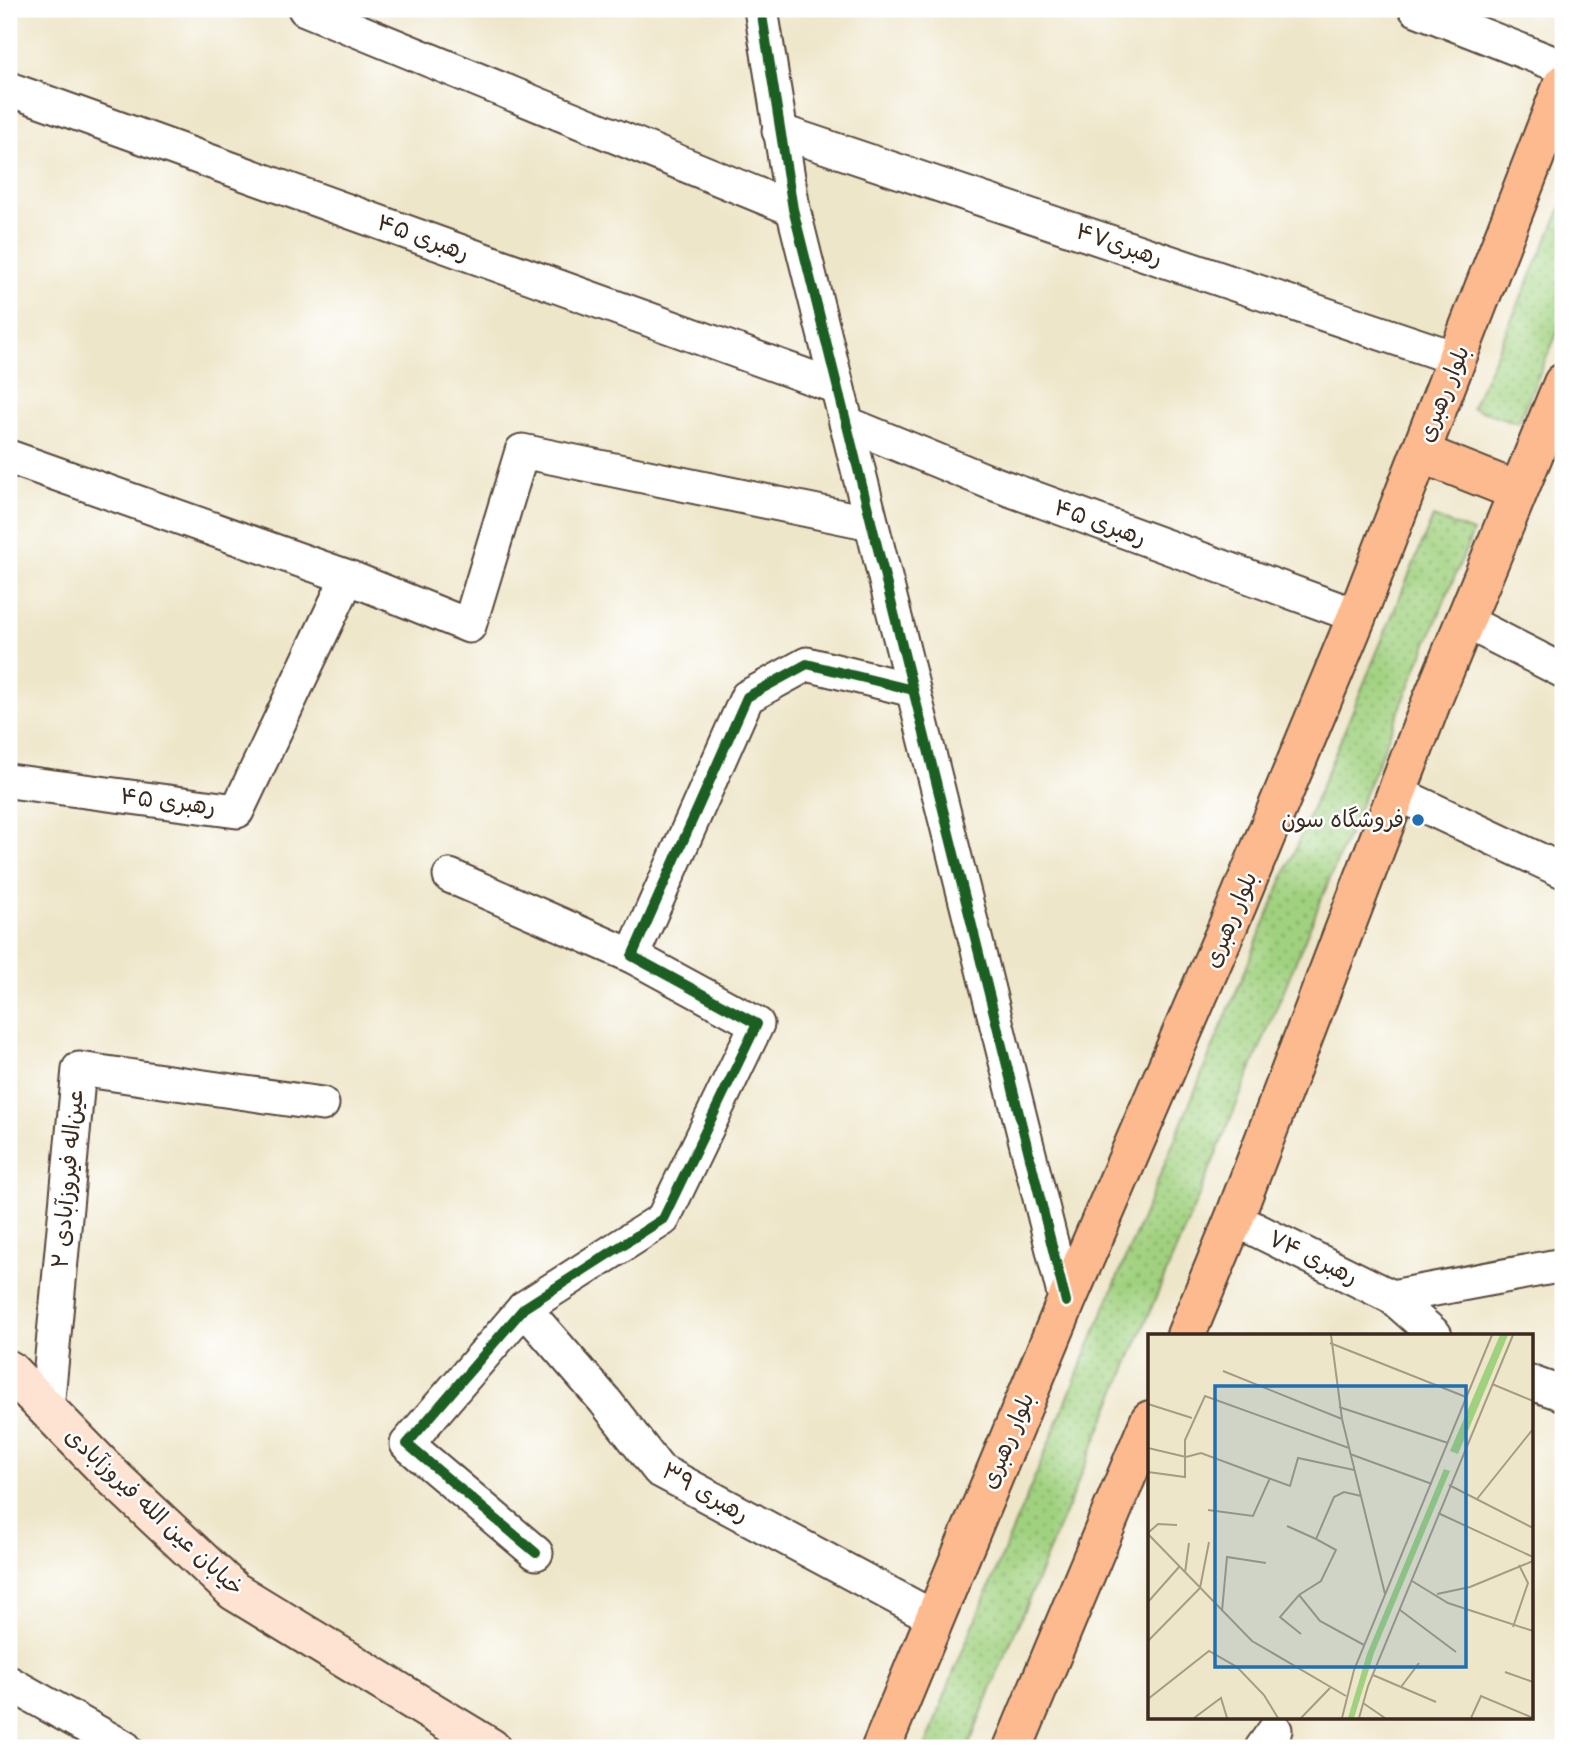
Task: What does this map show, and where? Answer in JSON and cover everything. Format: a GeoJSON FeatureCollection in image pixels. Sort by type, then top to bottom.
{"type":"FeatureCollection","features":[{"type":"Feature","properties":{"kind":"main road","name":"بلوار رهبری"},"geometry":{"type":"LineString","coordinates":[[881,1748],[1066,1302],[1237,905],[1357,616],[1563,84]]}},
{"type":"Feature","properties":{"kind":"main road"},"geometry":{"type":"LineString","coordinates":[[1186,1334],[1234,1219],[1465,621],[1563,383]]}},
{"type":"Feature","properties":{"kind":"main road"},"geometry":{"type":"LineString","coordinates":[[1421,453],[1517,491]]}},
{"type":"Feature","properties":{"kind":"main road","name":"خیابان عین الله فیروزآبادی"},"geometry":{"type":"LineString","coordinates":[[9,1370],[113,1477],[234,1591],[491,1748]]}},
{"type":"Feature","properties":{"kind":"main road"},"geometry":{"type":"LineString","coordinates":[[1013,1748],[1148,1425]]}},
{"type":"Feature","properties":{"kind":"street"},"geometry":{"type":"LineString","coordinates":[[305,9],[793,209]]}},
{"type":"Feature","properties":{"kind":"street"},"geometry":{"type":"LineString","coordinates":[[761,9],[793,209],[1066,1302]]}},
{"type":"Feature","properties":{"kind":"street"},"geometry":{"type":"LineString","coordinates":[[1416,9],[1563,67]]}},
{"type":"Feature","properties":{"kind":"street","name":"رهبری ۴۵"},"geometry":{"type":"LineString","coordinates":[[9,89],[837,387]]}},
{"type":"Feature","properties":{"kind":"street","name":"۴۷رهبری"},"geometry":{"type":"LineString","coordinates":[[779,131],[1458,359]]}},
{"type":"Feature","properties":{"kind":"street","name":"رهبری ۴۵"},"geometry":{"type":"LineString","coordinates":[[846,423],[987,481],[1357,616]]}},
{"type":"Feature","properties":{"kind":"street"},"geometry":{"type":"LineString","coordinates":[[9,457],[348,578],[469,626],[522,451],[871,523]]}},
{"type":"Feature","properties":{"kind":"street","name":"رهبری ۴۵"},"geometry":{"type":"LineString","coordinates":[[9,781],[237,811],[348,578]]}},
{"type":"Feature","properties":{"kind":"street"},"geometry":{"type":"LineString","coordinates":[[1465,621],[1563,671]]}},
{"type":"Feature","properties":{"kind":"street"},"geometry":{"type":"LineString","coordinates":[[632,956],[747,697],[807,664],[913,690]]}},
{"type":"Feature","properties":{"kind":"street"},"geometry":{"type":"LineString","coordinates":[[1397,793],[1563,871]]}},
{"type":"Feature","properties":{"kind":"street"},"geometry":{"type":"LineString","coordinates":[[450,876],[632,956],[757,1024],[663,1219],[524,1308],[407,1444],[536,1553]]}},
{"type":"Feature","properties":{"kind":"street","name":"عین‌اله فیروزآبادی ۲"},"geometry":{"type":"LineString","coordinates":[[47,1409],[79,1069],[322,1104]]}},
{"type":"Feature","properties":{"kind":"street","name":"رهبری ۷۴"},"geometry":{"type":"LineString","coordinates":[[1234,1219],[1392,1297],[1434,1334]]}},
{"type":"Feature","properties":{"kind":"street"},"geometry":{"type":"LineString","coordinates":[[1392,1297],[1563,1265]]}},
{"type":"Feature","properties":{"kind":"street","name":"رهبری ۳۹"},"geometry":{"type":"LineString","coordinates":[[524,1308],[605,1401],[659,1470],[935,1618]]}},
{"type":"Feature","properties":{"kind":"street"},"geometry":{"type":"LineString","coordinates":[[1534,1384],[1563,1394]]}},
{"type":"Feature","properties":{"kind":"street"},"geometry":{"type":"LineString","coordinates":[[9,1682],[125,1748]]}},
{"type":"Feature","properties":{"kind":"green space"},"geometry":{"type":"Polygon","coordinates":[[[1563,204],[1563,320],[1518,423],[1472,408],[1563,204]]]}},
{"type":"Feature","properties":{"kind":"green space"},"geometry":{"type":"Polygon","coordinates":[[[1433,517],[1473,532],[968,1748],[925,1748],[953,1674],[1433,517]]]}},
{"type":"Feature","properties":{"kind":"cycle path"},"geometry":{"type":"LineString","coordinates":[[761,9],[793,209],[1066,1302]]}},
{"type":"Feature","properties":{"kind":"cycle path"},"geometry":{"type":"LineString","coordinates":[[536,1553],[407,1444],[524,1308],[663,1219],[757,1024],[632,956],[747,697],[807,664],[913,690]]}},
{"type":"Feature","properties":{"kind":"place","name":"فروشگاه سون"},"geometry":{"type":"Point","coordinates":[1418,820]}}]}
